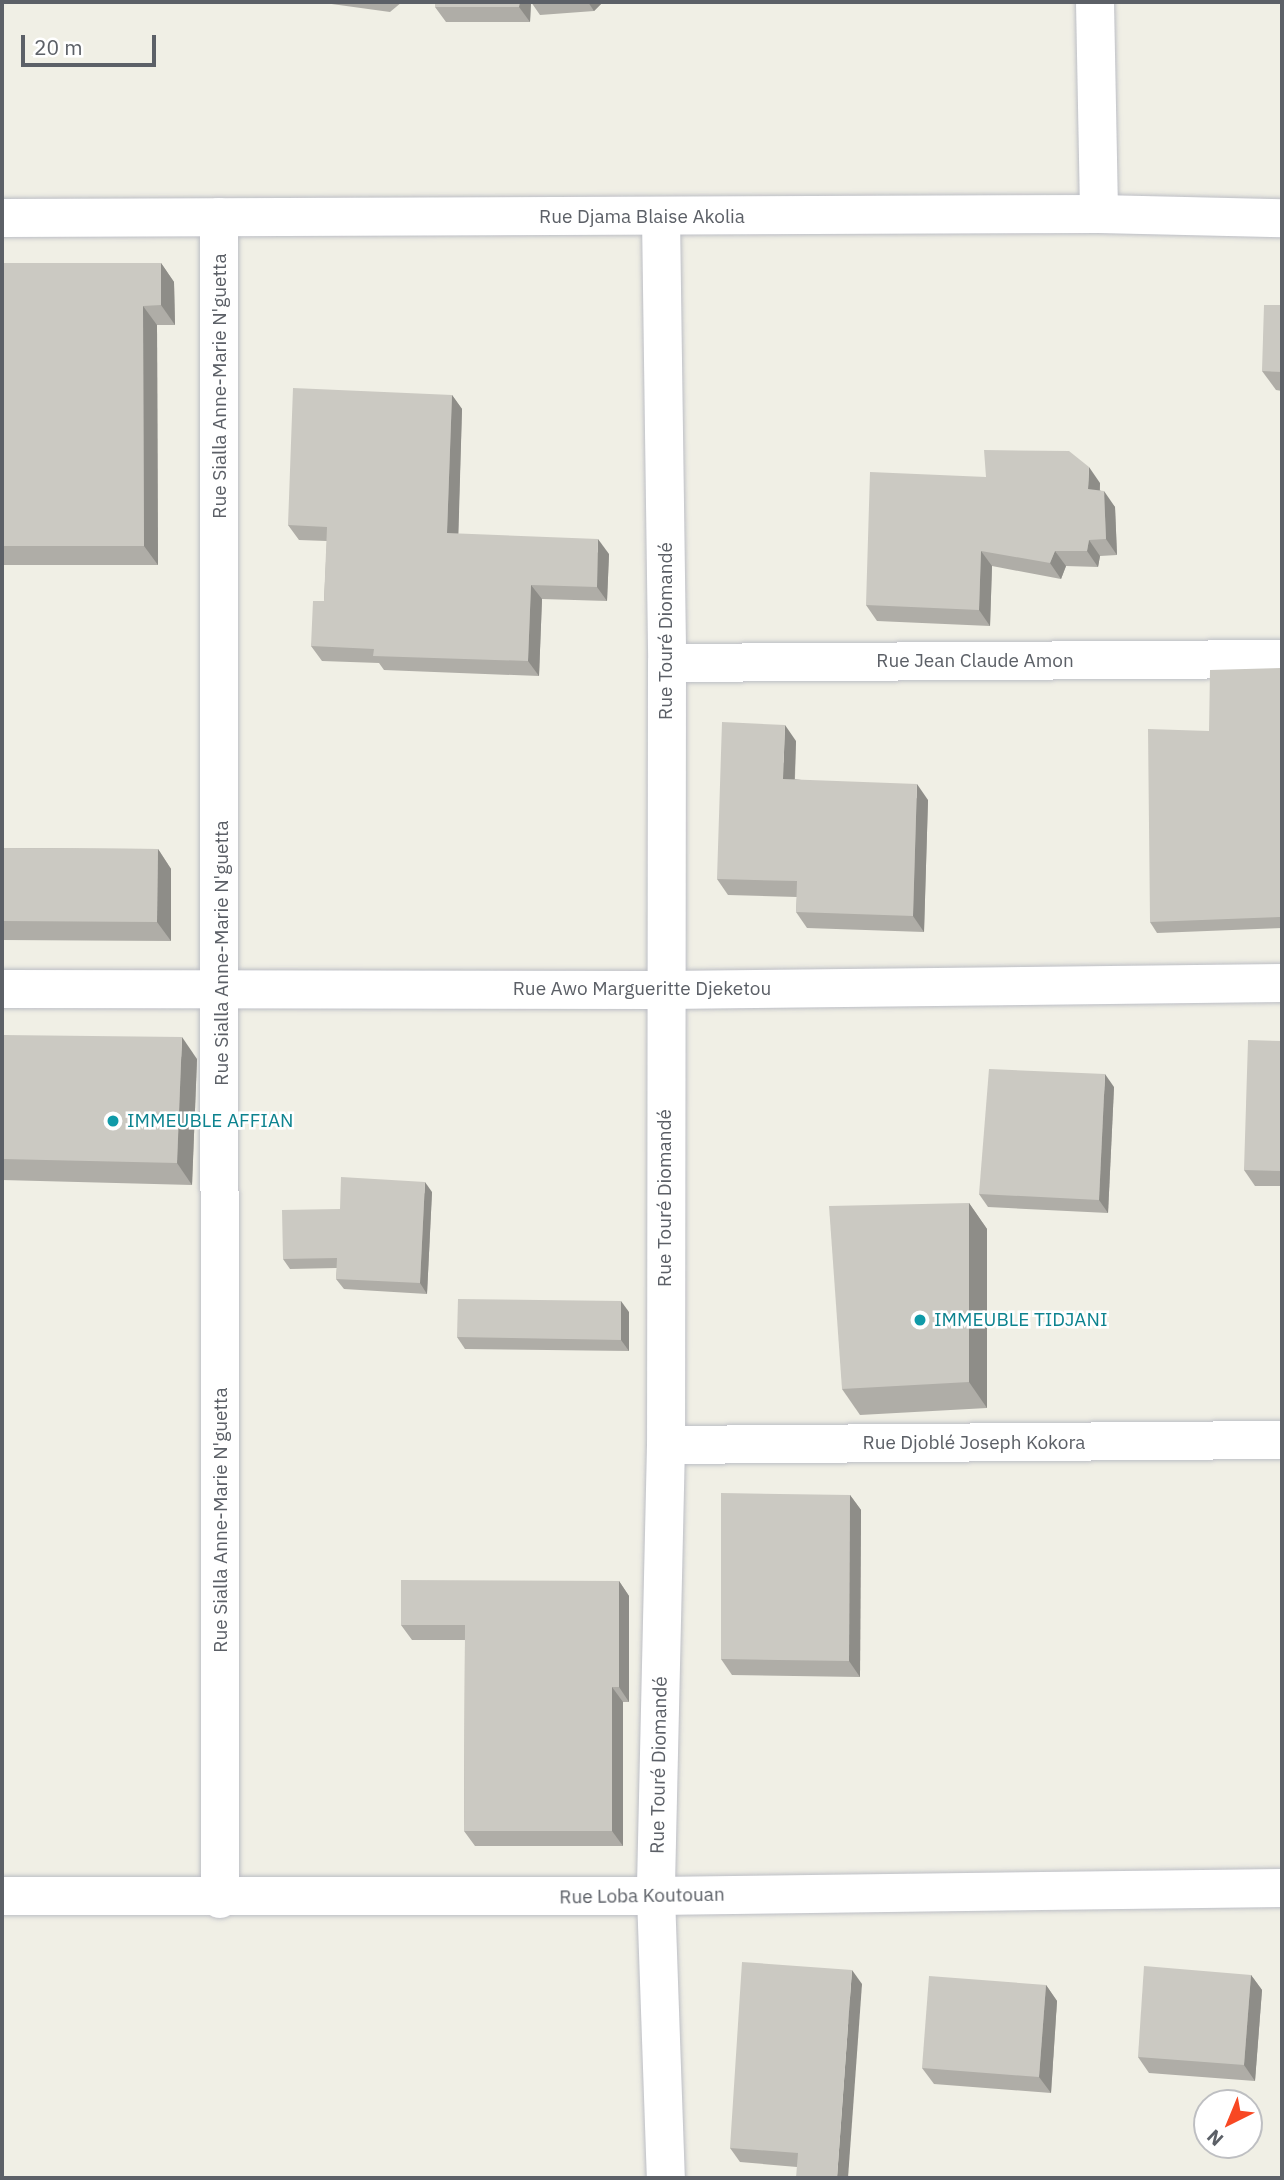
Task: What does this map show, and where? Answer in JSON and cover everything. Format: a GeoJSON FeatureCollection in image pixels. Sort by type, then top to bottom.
{"type":"FeatureCollection","features":[{"type":"Feature","properties":{"kind":"street"},"geometry":{"type":"LineString","coordinates":[[1095,2],[1100,214]]}},
{"type":"Feature","properties":{"kind":"street","name":"Rue Djama Blaise Akolia"},"geometry":{"type":"LineString","coordinates":[[2,218],[1100,214],[1282,218]]}},
{"type":"Feature","properties":{"kind":"street","name":"Rue Sialla Anne-Marie N'guetta"},"geometry":{"type":"LineString","coordinates":[[219,217],[222,988],[220,1899]]}},
{"type":"Feature","properties":{"kind":"street","name":"Rue Touré Diomandé"},"geometry":{"type":"LineString","coordinates":[[661,217],[667,663],[666,1445],[656,1896],[666,2178]]}},
{"type":"Feature","properties":{"kind":"street","name":"Rue Jean Claude Amon"},"geometry":{"type":"LineString","coordinates":[[667,663],[1282,659]]}},
{"type":"Feature","properties":{"kind":"street","name":"Rue Awo Margueritte Djeketou"},"geometry":{"type":"LineString","coordinates":[[2,989],[665,990],[1282,983]]}},
{"type":"Feature","properties":{"kind":"street","name":"Rue Djoblé Joseph Kokora"},"geometry":{"type":"LineString","coordinates":[[666,1445],[1282,1440]]}},
{"type":"Feature","properties":{"kind":"street","name":"Rue Loba Koutouan"},"geometry":{"type":"LineString","coordinates":[[2,1896],[220,1899],[1282,1888]]}},
{"type":"Feature","properties":{"kind":"building"},"geometry":{"type":"Polygon","coordinates":[[[435,2],[520,2],[519,7],[435,7],[435,2]]]}},
{"type":"Feature","properties":{"kind":"building"},"geometry":{"type":"Polygon","coordinates":[[[2,263],[161,263],[161,305],[143,306],[144,546],[2,546],[2,263]]]}},
{"type":"Feature","properties":{"kind":"building"},"geometry":{"type":"Polygon","coordinates":[[[1264,305],[1282,305],[1282,372],[1262,371],[1264,305]]]}},
{"type":"Feature","properties":{"kind":"building"},"geometry":{"type":"Polygon","coordinates":[[[293,388],[452,395],[447,533],[598,539],[597,587],[531,585],[528,661],[373,656],[374,649],[311,646],[313,601],[324,601],[327,527],[288,525],[293,388]]]}},
{"type":"Feature","properties":{"kind":"building"},"geometry":{"type":"Polygon","coordinates":[[[984,450],[1069,451],[1089,467],[1088,489],[1104,491],[1106,539],[1089,540],[1087,551],[1055,551],[1050,563],[981,551],[979,610],[866,605],[870,472],[986,477],[984,450]]]}},
{"type":"Feature","properties":{"kind":"building"},"geometry":{"type":"Polygon","coordinates":[[[1281,668],[1282,925],[1280,917],[1150,922],[1148,729],[1209,731],[1210,670],[1281,668]]]}},
{"type":"Feature","properties":{"kind":"building"},"geometry":{"type":"Polygon","coordinates":[[[722,722],[785,725],[783,779],[917,784],[913,916],[796,912],[797,881],[717,879],[722,722]]]}},
{"type":"Feature","properties":{"kind":"building"},"geometry":{"type":"Polygon","coordinates":[[[2,848],[158,849],[157,922],[2,921],[2,848]]]}},
{"type":"Feature","properties":{"kind":"building","name":"IMMEUBLE AFFIAN"},"geometry":{"type":"Polygon","coordinates":[[[2,1035],[182,1037],[177,1163],[2,1159],[2,1035]]]}},
{"type":"Feature","properties":{"kind":"building"},"geometry":{"type":"Polygon","coordinates":[[[1248,1040],[1282,1041],[1282,1171],[1244,1170],[1248,1040]]]}},
{"type":"Feature","properties":{"kind":"building"},"geometry":{"type":"Polygon","coordinates":[[[989,1069],[1105,1074],[1099,1200],[979,1194],[989,1069]]]}},
{"type":"Feature","properties":{"kind":"building"},"geometry":{"type":"Polygon","coordinates":[[[341,1177],[425,1182],[420,1283],[336,1279],[337,1258],[283,1259],[282,1210],[340,1209],[341,1177]]]}},
{"type":"Feature","properties":{"kind":"building","name":"IMMEUBLE TIDJANI"},"geometry":{"type":"Polygon","coordinates":[[[969,1203],[969,1382],[842,1389],[829,1206],[969,1203]]]}},
{"type":"Feature","properties":{"kind":"building"},"geometry":{"type":"Polygon","coordinates":[[[458,1299],[621,1301],[621,1340],[457,1337],[458,1299]]]}},
{"type":"Feature","properties":{"kind":"building"},"geometry":{"type":"Polygon","coordinates":[[[721,1493],[850,1495],[849,1661],[721,1659],[721,1493]]]}},
{"type":"Feature","properties":{"kind":"building"},"geometry":{"type":"Polygon","coordinates":[[[401,1580],[619,1581],[619,1687],[612,1687],[612,1831],[464,1831],[465,1625],[401,1625],[401,1580]]]}},
{"type":"Feature","properties":{"kind":"building"},"geometry":{"type":"Polygon","coordinates":[[[742,1962],[852,1970],[837,2178],[796,2178],[798,2153],[730,2148],[742,1962]]]}},
{"type":"Feature","properties":{"kind":"building"},"geometry":{"type":"Polygon","coordinates":[[[1144,1966],[1251,1975],[1244,2065],[1138,2057],[1144,1966]]]}},
{"type":"Feature","properties":{"kind":"building"},"geometry":{"type":"Polygon","coordinates":[[[929,1976],[1046,1985],[1039,2077],[922,2068],[929,1976]]]}},
{"type":"Feature","properties":{"kind":"place","name":"IMMEUBLE AFFIAN"},"geometry":{"type":"Point","coordinates":[113,1121]}},
{"type":"Feature","properties":{"kind":"place","name":"IMMEUBLE TIDJANI"},"geometry":{"type":"Point","coordinates":[920,1320]}}]}
